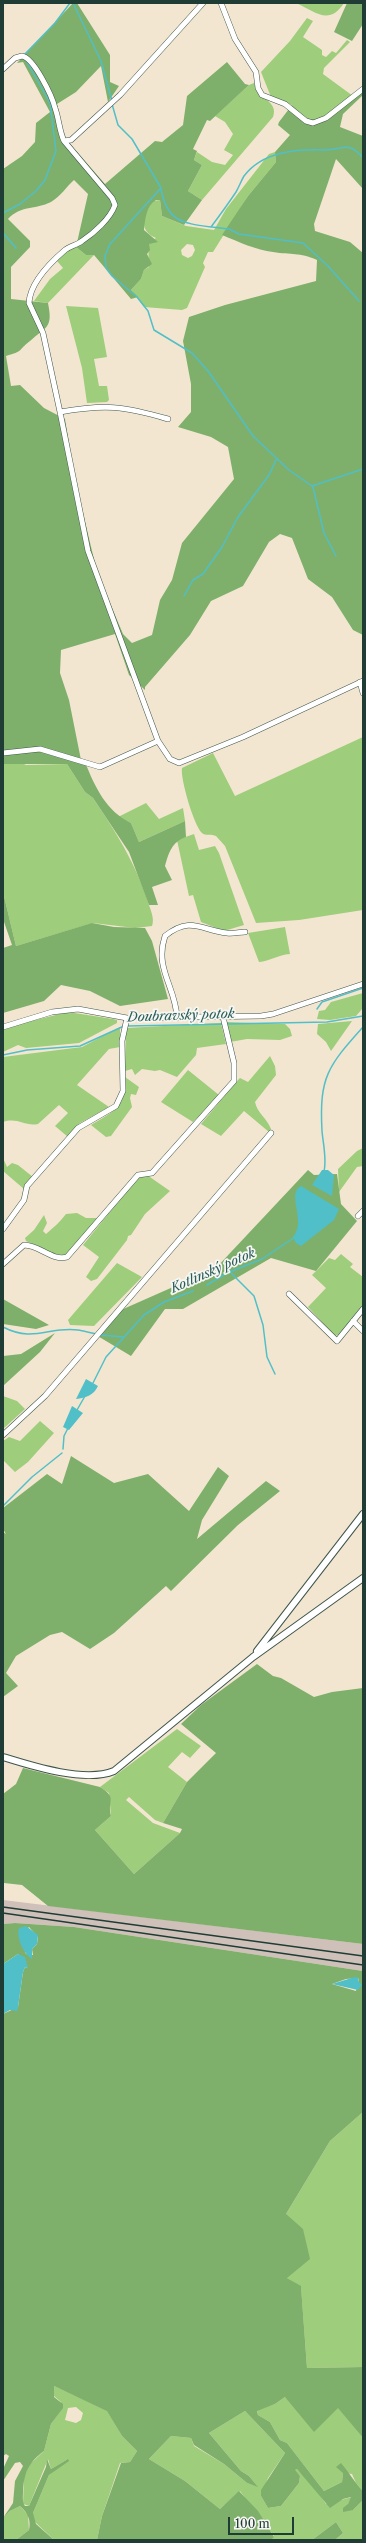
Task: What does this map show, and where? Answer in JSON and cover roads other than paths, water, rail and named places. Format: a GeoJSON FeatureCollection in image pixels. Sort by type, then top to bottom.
{"type":"FeatureCollection","features":[{"type":"Feature","properties":{"kind":"street"},"geometry":{"type":"LineString","coordinates":[[64,141],[71,140],[120,95],[203,3]]}},
{"type":"Feature","properties":{"kind":"street"},"geometry":{"type":"LineString","coordinates":[[221,3],[235,39],[256,72],[258,88],[262,95],[284,104],[306,121],[313,123],[326,118],[363,89]]}},
{"type":"Feature","properties":{"kind":"street"},"geometry":{"type":"LineString","coordinates":[[3,69],[15,58],[22,56],[30,59],[51,97],[60,132],[64,141],[112,198],[115,205],[112,212],[95,230],[81,242],[67,249],[43,273],[29,296],[29,303],[47,348],[89,557],[158,741],[170,759],[179,763],[188,761],[362,681],[363,693]]}},
{"type":"Feature","properties":{"kind":"street"},"geometry":{"type":"LineString","coordinates":[[60,412],[112,406],[126,407],[168,420]]}},
{"type":"Feature","properties":{"kind":"street"},"geometry":{"type":"LineString","coordinates":[[3,753],[40,749],[100,767],[158,741]]}},
{"type":"Feature","properties":{"kind":"street"},"geometry":{"type":"LineString","coordinates":[[177,1018],[177,1002],[164,974],[161,960],[165,936],[184,926],[193,925],[227,933],[245,932]]}},
{"type":"Feature","properties":{"kind":"street"},"geometry":{"type":"LineString","coordinates":[[3,1027],[52,1012],[78,1009],[127,1018],[223,1017],[274,1014],[363,984]]}},
{"type":"Feature","properties":{"kind":"street"},"geometry":{"type":"LineString","coordinates":[[3,1264],[24,1245],[32,1245],[55,1258],[67,1257],[138,1175],[152,1173],[234,1081],[234,1064],[223,1017]]}},
{"type":"Feature","properties":{"kind":"street"},"geometry":{"type":"LineString","coordinates":[[3,1229],[24,1200],[28,1186],[78,1128],[116,1106],[123,1091],[122,1041],[127,1018]]}},
{"type":"Feature","properties":{"kind":"street"},"geometry":{"type":"LineString","coordinates":[[3,1435],[45,1396],[271,1133]]}},
{"type":"Feature","properties":{"kind":"street"},"geometry":{"type":"LineString","coordinates":[[358,1216],[363,1211]]}},
{"type":"Feature","properties":{"kind":"street"},"geometry":{"type":"LineString","coordinates":[[289,1294],[337,1341],[363,1309]]}},
{"type":"Feature","properties":{"kind":"street"},"geometry":{"type":"LineString","coordinates":[[353,1321],[363,1331]]}},
{"type":"Feature","properties":{"kind":"street"},"geometry":{"type":"LineString","coordinates":[[253,1657],[363,1514]]}},
{"type":"Feature","properties":{"kind":"street"},"geometry":{"type":"LineString","coordinates":[[3,1757],[78,1774],[105,1774],[130,1759],[253,1657],[363,1578]]}},
{"type":"Feature","properties":{"kind":"water"},"geometry":{"type":"Polygon","coordinates":[[[322,1170],[328,1170],[334,1175],[332,1196],[312,1185],[322,1170]]]}},
{"type":"Feature","properties":{"kind":"water"},"geometry":{"type":"Polygon","coordinates":[[[301,1186],[339,1209],[334,1220],[301,1246],[296,1243],[293,1237],[297,1231],[298,1223],[295,1195],[301,1186]]]}},
{"type":"Feature","properties":{"kind":"water"},"geometry":{"type":"Polygon","coordinates":[[[86,1379],[98,1386],[89,1396],[76,1399],[86,1379]]]}},
{"type":"Feature","properties":{"kind":"water"},"geometry":{"type":"Polygon","coordinates":[[[72,1406],[83,1413],[69,1430],[63,1427],[72,1406]]]}},
{"type":"Feature","properties":{"kind":"water"},"geometry":{"type":"Polygon","coordinates":[[[26,1926],[38,1935],[37,1944],[32,1949],[32,1959],[24,1950],[18,1932],[19,1928],[26,1926]]]}},
{"type":"Feature","properties":{"kind":"water"},"geometry":{"type":"Polygon","coordinates":[[[18,1954],[25,1957],[28,1968],[25,1967],[23,1972],[17,2011],[10,2010],[3,2014],[3,1964],[18,1954]]]}},
{"type":"Feature","properties":{"kind":"water"},"geometry":{"type":"Polygon","coordinates":[[[355,1977],[359,1978],[358,1981],[362,1985],[358,1990],[332,1984],[355,1977]]]}},
{"type":"Feature","properties":{"kind":"waterway"},"geometry":{"type":"LineString","coordinates":[[24,55],[55,23],[70,3]]}},
{"type":"Feature","properties":{"kind":"waterway"},"geometry":{"type":"LineString","coordinates":[[73,3],[101,61],[112,101]]}},
{"type":"Feature","properties":{"kind":"waterway"},"geometry":{"type":"LineString","coordinates":[[3,213],[20,204],[36,191],[45,180],[56,151],[50,103],[27,62]]}},
{"type":"Feature","properties":{"kind":"waterway"},"geometry":{"type":"LineString","coordinates":[[112,104],[118,125],[132,139],[161,188],[110,244],[105,256],[106,268],[112,276],[137,297],[148,311],[154,330],[192,353],[208,371],[253,436],[289,470],[312,486],[363,469]]}},
{"type":"Feature","properties":{"kind":"waterway"},"geometry":{"type":"LineString","coordinates":[[161,189],[167,208],[177,218],[191,224],[211,227],[236,192],[244,176],[261,161],[281,153],[292,151],[331,150],[346,147],[358,152],[363,158]]}},
{"type":"Feature","properties":{"kind":"waterway"},"geometry":{"type":"LineString","coordinates":[[212,227],[229,229],[239,234],[303,243],[328,266],[359,301]]}},
{"type":"Feature","properties":{"kind":"waterway"},"geometry":{"type":"LineString","coordinates":[[3,233],[16,248]]}},
{"type":"Feature","properties":{"kind":"waterway"},"geometry":{"type":"LineString","coordinates":[[184,596],[193,580],[203,574],[222,547],[238,517],[269,475],[276,460]]}},
{"type":"Feature","properties":{"kind":"waterway"},"geometry":{"type":"LineString","coordinates":[[313,487],[324,533],[336,556]]}},
{"type":"Feature","properties":{"kind":"waterway"},"geometry":{"type":"LineString","coordinates":[[317,1009],[322,1002],[363,988]]}},
{"type":"Feature","properties":{"kind":"waterway","name":"Doubravský potok"},"geometry":{"type":"LineString","coordinates":[[127,1026],[327,1022],[363,1016]]}},
{"type":"Feature","properties":{"kind":"waterway","name":"Doubravský potok"},"geometry":{"type":"LineString","coordinates":[[3,1055],[27,1050],[80,1046],[124,1026]]}},
{"type":"Feature","properties":{"kind":"waterway","name":"Kotlinský potok"},"geometry":{"type":"LineString","coordinates":[[324,1171],[325,1157],[321,1113],[324,1085],[328,1073],[341,1052],[363,1027]]}},
{"type":"Feature","properties":{"kind":"waterway","name":"Kotlinský potok"},"geometry":{"type":"LineString","coordinates":[[207,1285],[227,1273],[262,1259],[295,1237]]}},
{"type":"Feature","properties":{"kind":"waterway"},"geometry":{"type":"LineString","coordinates":[[231,1273],[254,1296],[263,1325],[267,1357],[275,1374]]}},
{"type":"Feature","properties":{"kind":"waterway","name":"Kotlinský potok"},"geometry":{"type":"LineString","coordinates":[[93,1383],[106,1357],[144,1315],[164,1302],[193,1291]]}},
{"type":"Feature","properties":{"kind":"waterway"},"geometry":{"type":"LineString","coordinates":[[3,1327],[14,1332],[24,1334],[68,1329],[97,1334]]}},
{"type":"Feature","properties":{"kind":"waterway"},"geometry":{"type":"LineString","coordinates":[[100,1335],[124,1337]]}},
{"type":"Feature","properties":{"kind":"waterway","name":"Kotlinský potok"},"geometry":{"type":"LineString","coordinates":[[77,1410],[85,1396]]}},
{"type":"Feature","properties":{"kind":"waterway","name":"Kotlinský potok"},"geometry":{"type":"LineString","coordinates":[[63,1449],[64,1436],[68,1428]]}},
{"type":"Feature","properties":{"kind":"waterway","name":"Kotlinský potok"},"geometry":{"type":"LineString","coordinates":[[3,1506],[32,1477],[62,1453]]}},
{"type":"Feature","properties":{"kind":"railway"},"geometry":{"type":"LineString","coordinates":[[3,1907],[363,1956]]}},
{"type":"Feature","properties":{"kind":"railway"},"geometry":{"type":"LineString","coordinates":[[3,1913],[363,1965]]}}]}
